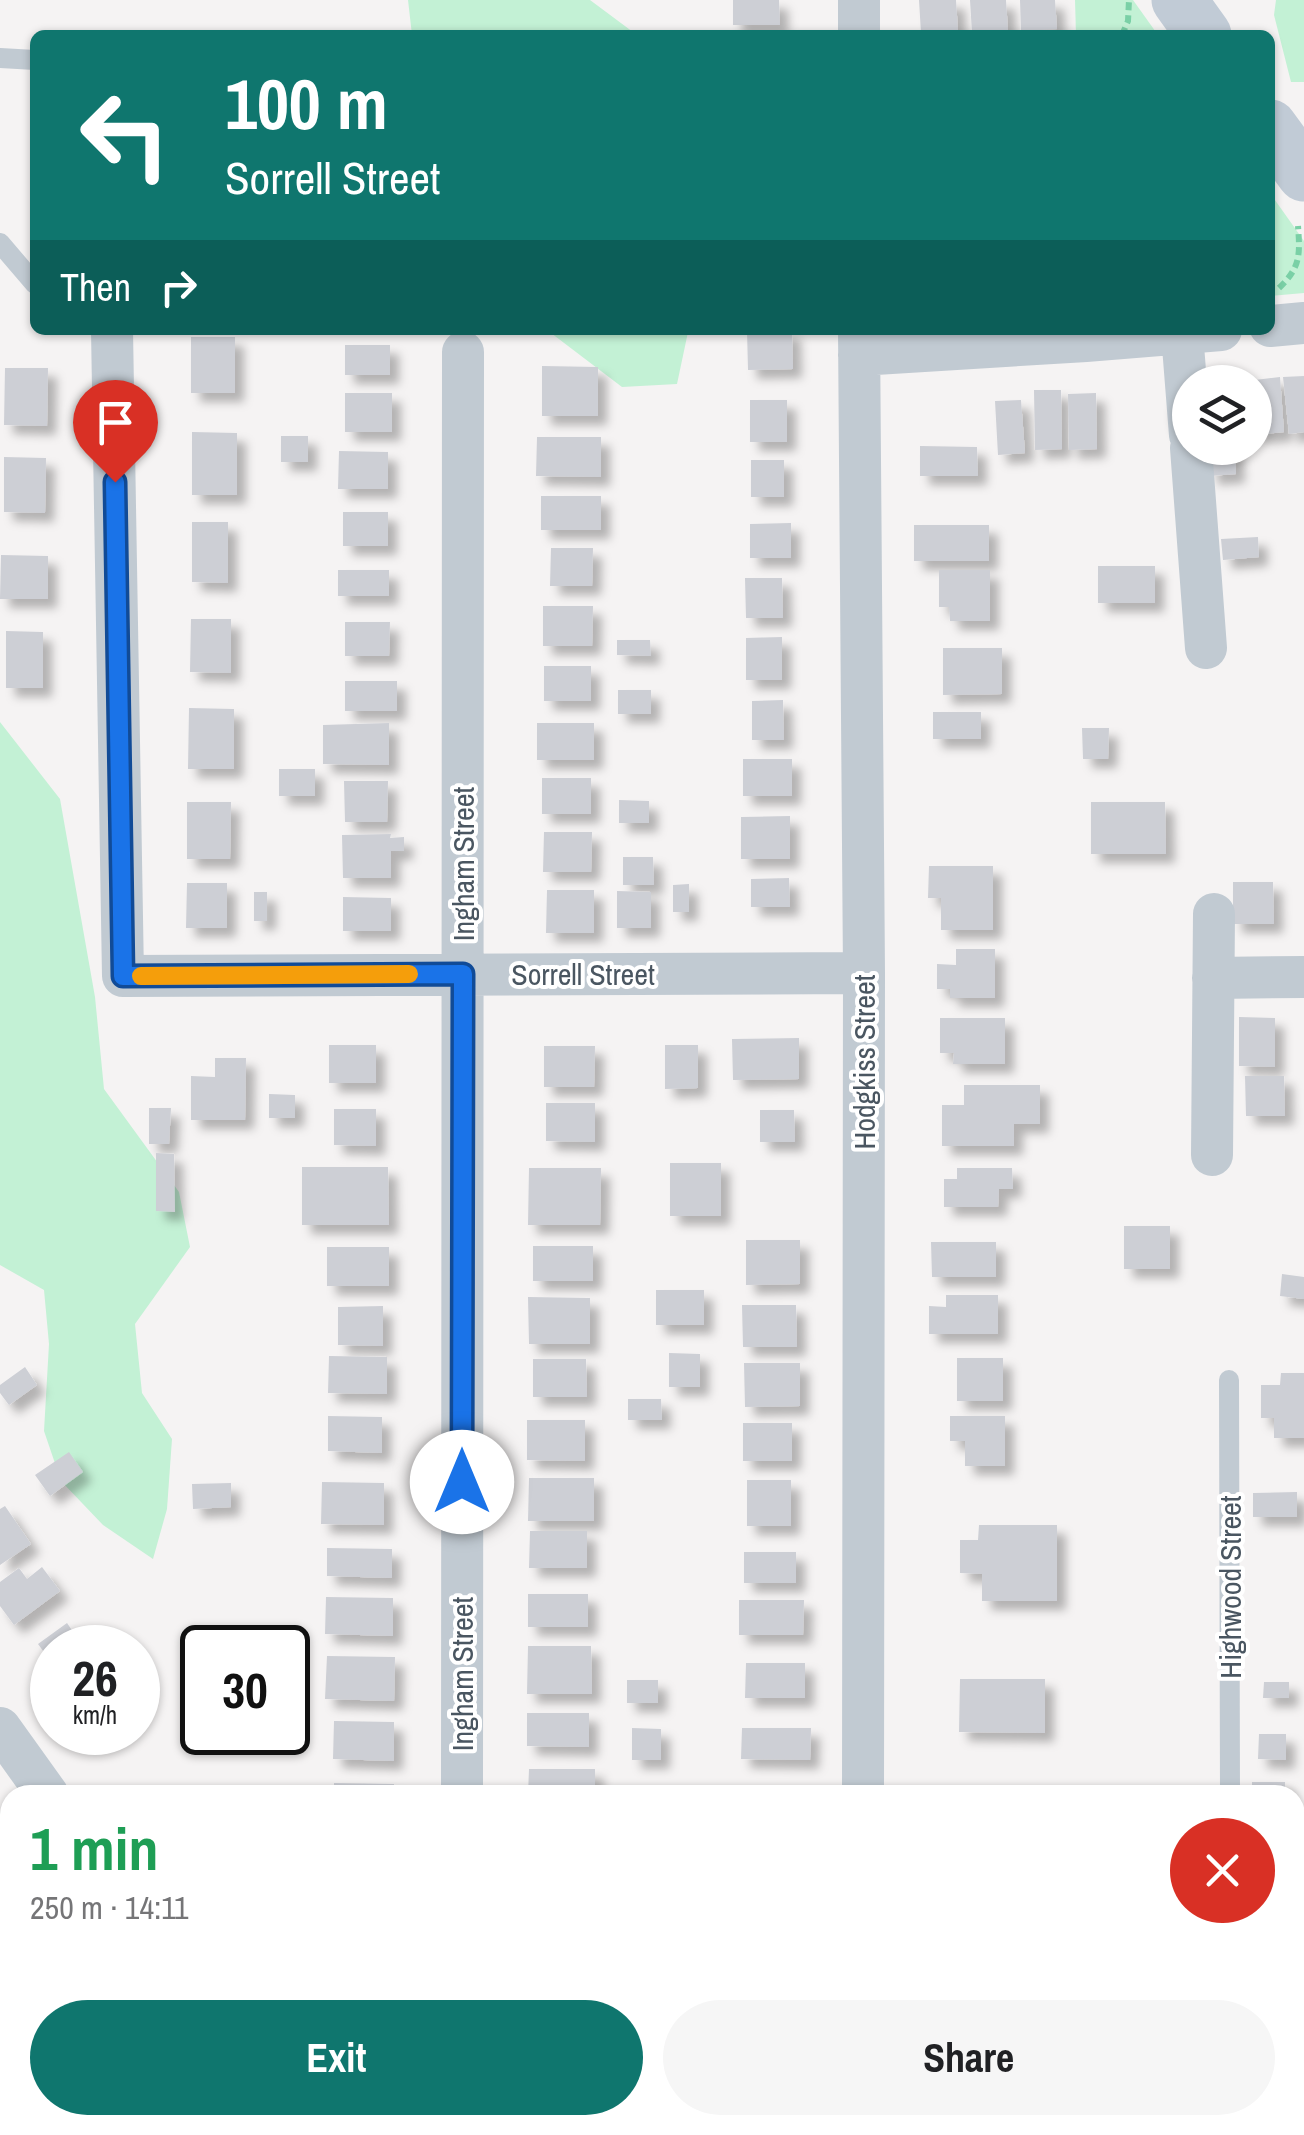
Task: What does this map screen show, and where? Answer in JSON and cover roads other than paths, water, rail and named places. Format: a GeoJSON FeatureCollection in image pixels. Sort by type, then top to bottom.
{"type":"FeatureCollection","features":[{"type":"Feature","properties":{"kind":"street"},"geometry":{"type":"LineString","coordinates":[[860,0],[860,30]]}},
{"type":"Feature","properties":{"kind":"street"},"geometry":{"type":"LineString","coordinates":[[1179,0],[1200,30]]}},
{"type":"Feature","properties":{"kind":"street"},"geometry":{"type":"LineString","coordinates":[[1275,138],[1301,200]]}},
{"type":"Feature","properties":{"kind":"street"},"geometry":{"type":"LineString","coordinates":[[1275,326],[1304,323]]}},
{"type":"Feature","properties":{"kind":"street","name":"Sorrell Street"},"geometry":{"type":"LineString","coordinates":[[112,335],[123,976],[864,972]]}},
{"type":"Feature","properties":{"kind":"street"},"geometry":{"type":"LineString","coordinates":[[859,343],[1108,335]]}},
{"type":"Feature","properties":{"kind":"street"},"geometry":{"type":"LineString","coordinates":[[1198,365],[1202,335]]}},
{"type":"Feature","properties":{"kind":"street","name":"Hodgkiss Street"},"geometry":{"type":"LineString","coordinates":[[859,343],[864,972],[863,1785]]}},
{"type":"Feature","properties":{"kind":"street","name":"Ingham Street"},"geometry":{"type":"LineString","coordinates":[[462,1785],[463,974],[472,344]]}},
{"type":"Feature","properties":{"kind":"street"},"geometry":{"type":"LineString","coordinates":[[1192,465],[1206,648]]}},
{"type":"Feature","properties":{"kind":"street"},"geometry":{"type":"LineString","coordinates":[[1212,1154],[1214,914]]}},
{"type":"Feature","properties":{"kind":"street"},"geometry":{"type":"LineString","coordinates":[[1214,978],[1304,976]]}},
{"type":"Feature","properties":{"kind":"street"},"geometry":{"type":"LineString","coordinates":[[0,1728],[41,1785]]}},
{"type":"Feature","properties":{"kind":"lane"},"geometry":{"type":"LineString","coordinates":[[0,58],[30,60]]}},
{"type":"Feature","properties":{"kind":"lane"},"geometry":{"type":"LineString","coordinates":[[0,243],[30,278]]}},
{"type":"Feature","properties":{"kind":"lane","name":"Highwood Street"},"geometry":{"type":"LineString","coordinates":[[1229,1380],[1230,1785]]}}]}
